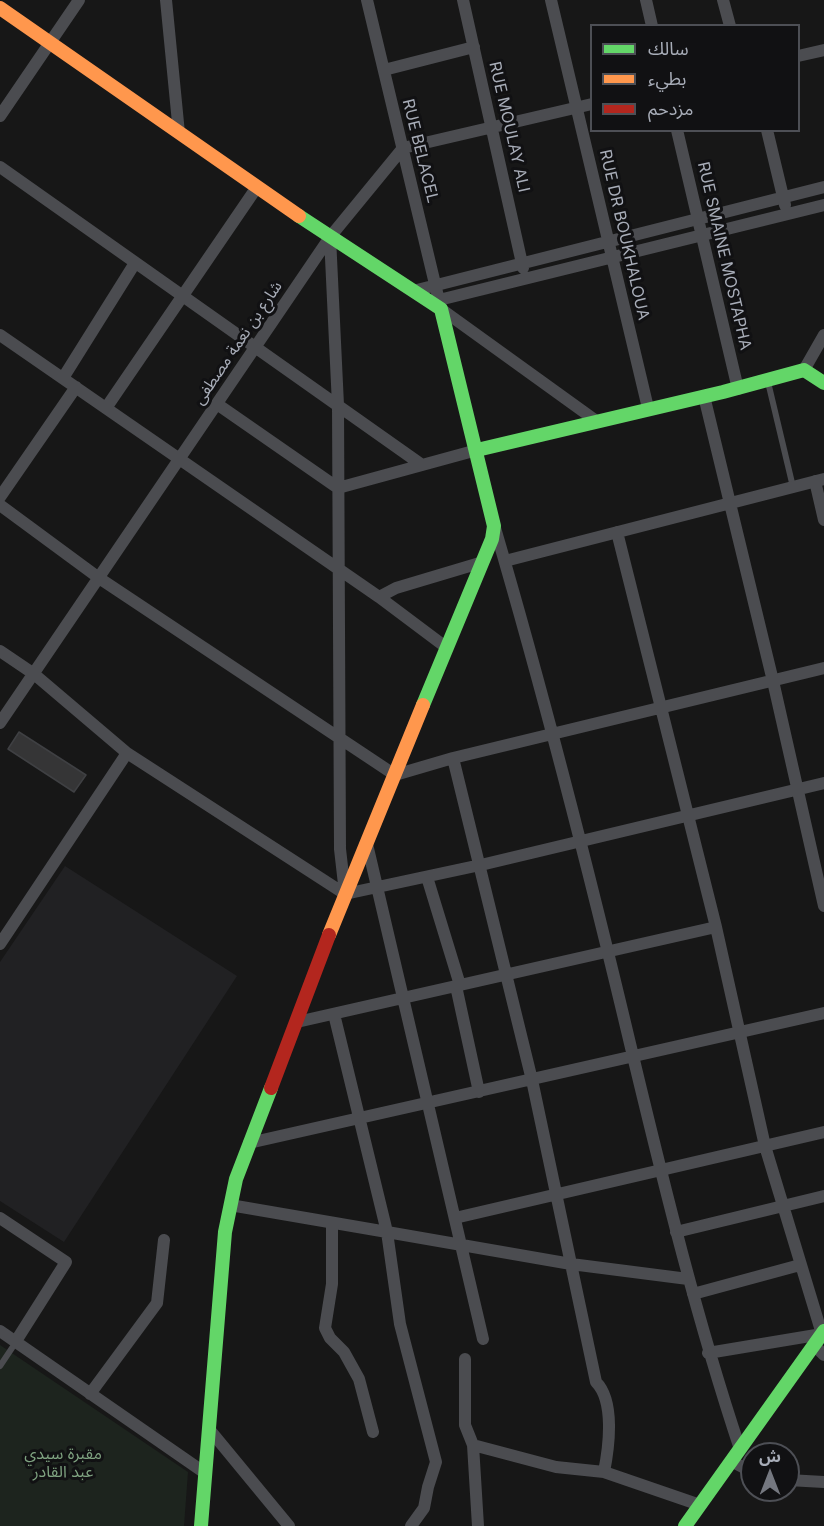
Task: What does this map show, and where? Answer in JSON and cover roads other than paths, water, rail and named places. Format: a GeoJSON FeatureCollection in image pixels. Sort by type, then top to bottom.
{"type":"FeatureCollection","features":[{"type":"Feature","properties":{"kind":"main road"},"geometry":{"type":"LineString","coordinates":[[0,8],[330,237],[413,291],[440,305],[495,526],[483,562],[345,894],[236,1179],[225,1232],[201,1526]]}},
{"type":"Feature","properties":{"kind":"main road"},"geometry":{"type":"LineString","coordinates":[[477,450],[595,420],[738,389],[804,370],[824,383]]}},
{"type":"Feature","properties":{"kind":"main road"},"geometry":{"type":"LineString","coordinates":[[745,1442],[821,1341]]}},
{"type":"Feature","properties":{"kind":"main road"},"geometry":{"type":"LineString","coordinates":[[685,1526],[740,1449]]}},
{"type":"Feature","properties":{"kind":"street"},"geometry":{"type":"LineString","coordinates":[[0,117],[79,0]]}},
{"type":"Feature","properties":{"kind":"street"},"geometry":{"type":"LineString","coordinates":[[166,0],[179,133]]}},
{"type":"Feature","properties":{"kind":"street","name":"RUE BELACEL"},"geometry":{"type":"LineString","coordinates":[[367,0],[440,305]]}},
{"type":"Feature","properties":{"kind":"street","name":"RUE MOULAY ALI"},"geometry":{"type":"LineString","coordinates":[[463,0],[525,278]]}},
{"type":"Feature","properties":{"kind":"street","name":"RUE DR BOUKHALOUA"},"geometry":{"type":"LineString","coordinates":[[551,0],[648,408]]}},
{"type":"Feature","properties":{"kind":"street"},"geometry":{"type":"LineString","coordinates":[[646,0],[652,24]]}},
{"type":"Feature","properties":{"kind":"street"},"geometry":{"type":"LineString","coordinates":[[723,0],[729,24]]}},
{"type":"Feature","properties":{"kind":"street"},"geometry":{"type":"LineString","coordinates":[[384,70],[474,47]]}},
{"type":"Feature","properties":{"kind":"street"},"geometry":{"type":"LineString","coordinates":[[800,56],[824,50]]}},
{"type":"Feature","properties":{"kind":"street"},"geometry":{"type":"LineString","coordinates":[[403,148],[590,104]]}},
{"type":"Feature","properties":{"kind":"street","name":"RUE SMAINE MOSTAPHA"},"geometry":{"type":"LineString","coordinates":[[677,132],[738,389]]}},
{"type":"Feature","properties":{"kind":"street"},"geometry":{"type":"LineString","coordinates":[[767,132],[787,214]]}},
{"type":"Feature","properties":{"kind":"street","name":"شارع بن نعمة مصطفى"},"geometry":{"type":"LineString","coordinates":[[0,723],[330,237],[403,148]]}},
{"type":"Feature","properties":{"kind":"street"},"geometry":{"type":"LineString","coordinates":[[0,167],[422,465]]}},
{"type":"Feature","properties":{"kind":"street"},"geometry":{"type":"LineString","coordinates":[[106,408],[257,187]]}},
{"type":"Feature","properties":{"kind":"street"},"geometry":{"type":"LineString","coordinates":[[413,291],[824,187]]}},
{"type":"Feature","properties":{"kind":"street"},"geometry":{"type":"LineString","coordinates":[[440,305],[525,278],[824,205]]}},
{"type":"Feature","properties":{"kind":"street"},"geometry":{"type":"LineString","coordinates":[[330,237],[338,405],[340,849],[345,894]]}},
{"type":"Feature","properties":{"kind":"street"},"geometry":{"type":"LineString","coordinates":[[63,378],[135,263]]}},
{"type":"Feature","properties":{"kind":"street"},"geometry":{"type":"LineString","coordinates":[[440,305],[595,420]]}},
{"type":"Feature","properties":{"kind":"street"},"geometry":{"type":"LineString","coordinates":[[0,334],[379,597],[447,648]]}},
{"type":"Feature","properties":{"kind":"street"},"geometry":{"type":"LineString","coordinates":[[804,370],[824,335]]}},
{"type":"Feature","properties":{"kind":"street"},"geometry":{"type":"LineString","coordinates":[[0,498],[76,387]]}},
{"type":"Feature","properties":{"kind":"street"},"geometry":{"type":"LineString","coordinates":[[704,396],[773,681],[824,906]]}},
{"type":"Feature","properties":{"kind":"street"},"geometry":{"type":"LineString","coordinates":[[217,404],[338,488]]}},
{"type":"Feature","properties":{"kind":"street"},"geometry":{"type":"LineString","coordinates":[[338,488],[477,450]]}},
{"type":"Feature","properties":{"kind":"street"},"geometry":{"type":"LineString","coordinates":[[505,561],[820,480],[824,520]]}},
{"type":"Feature","properties":{"kind":"street"},"geometry":{"type":"LineString","coordinates":[[0,505],[99,578],[395,775],[453,758],[824,668]]}},
{"type":"Feature","properties":{"kind":"street"},"geometry":{"type":"LineString","coordinates":[[495,526],[552,734],[633,1057],[659,1171],[708,1353],[740,1449]]}},
{"type":"Feature","properties":{"kind":"street"},"geometry":{"type":"LineString","coordinates":[[617,532],[716,927],[765,1146],[821,1341],[708,1353]]}},
{"type":"Feature","properties":{"kind":"street"},"geometry":{"type":"LineString","coordinates":[[379,597],[396,588],[483,562]]}},
{"type":"Feature","properties":{"kind":"street"},"geometry":{"type":"LineString","coordinates":[[0,651],[34,674],[127,753],[345,894],[579,842],[824,783]]}},
{"type":"Feature","properties":{"kind":"street"},"geometry":{"type":"LineString","coordinates":[[0,944],[127,753]]}},
{"type":"Feature","properties":{"kind":"street"},"geometry":{"type":"LineString","coordinates":[[453,758],[532,1080],[596,1382],[604,1390],[610,1442],[604,1472]]}},
{"type":"Feature","properties":{"kind":"street"},"geometry":{"type":"LineString","coordinates":[[367,844],[483,1339]]}},
{"type":"Feature","properties":{"kind":"street"},"geometry":{"type":"LineString","coordinates":[[427,877],[458,986],[479,1092]]}},
{"type":"Feature","properties":{"kind":"street"},"geometry":{"type":"LineString","coordinates":[[297,1022],[716,927]]}},
{"type":"Feature","properties":{"kind":"street"},"geometry":{"type":"LineString","coordinates":[[249,1143],[824,1013]]}},
{"type":"Feature","properties":{"kind":"street"},"geometry":{"type":"LineString","coordinates":[[334,1014],[387,1232],[400,1324],[436,1462],[424,1508],[411,1526]]}},
{"type":"Feature","properties":{"kind":"street"},"geometry":{"type":"LineString","coordinates":[[455,1218],[824,1132]]}},
{"type":"Feature","properties":{"kind":"street"},"geometry":{"type":"LineString","coordinates":[[676,1232],[824,1196]]}},
{"type":"Feature","properties":{"kind":"street"},"geometry":{"type":"LineString","coordinates":[[230,1205],[571,1263],[688,1279]]}},
{"type":"Feature","properties":{"kind":"street"},"geometry":{"type":"LineString","coordinates":[[0,1218],[66,1262],[16,1341]]}},
{"type":"Feature","properties":{"kind":"street"},"geometry":{"type":"LineString","coordinates":[[332,1223],[332,1284],[325,1328],[330,1338],[344,1352],[359,1379],[373,1432]]}},
{"type":"Feature","properties":{"kind":"street"},"geometry":{"type":"LineString","coordinates":[[90,1394],[157,1302],[164,1240]]}},
{"type":"Feature","properties":{"kind":"street"},"geometry":{"type":"LineString","coordinates":[[693,1294],[800,1265]]}},
{"type":"Feature","properties":{"kind":"street"},"geometry":{"type":"LineString","coordinates":[[0,1331],[205,1473]]}},
{"type":"Feature","properties":{"kind":"street"},"geometry":{"type":"LineString","coordinates":[[465,1359],[465,1425],[473,1445],[478,1526]]}},
{"type":"Feature","properties":{"kind":"street"},"geometry":{"type":"LineString","coordinates":[[209,1430],[289,1526]]}},
{"type":"Feature","properties":{"kind":"street"},"geometry":{"type":"LineString","coordinates":[[473,1445],[556,1467],[604,1472],[700,1505]]}},
{"type":"Feature","properties":{"kind":"street"},"geometry":{"type":"LineString","coordinates":[[731,1461],[740,1466]]}},
{"type":"Feature","properties":{"kind":"street"},"geometry":{"type":"LineString","coordinates":[[800,1481],[824,1482]]}},
{"type":"Feature","properties":{"kind":"lane"},"geometry":{"type":"LineString","coordinates":[[767,381],[793,487]]}},
{"type":"Feature","properties":{"kind":"lane"},"geometry":{"type":"LineString","coordinates":[[0,1366],[16,1341]]}},
{"type":"Feature","properties":{"kind":"park label","name":"مقبرة سيدي عبد القادر"},"geometry":{"type":"Point","coordinates":[63,1463]}}]}
